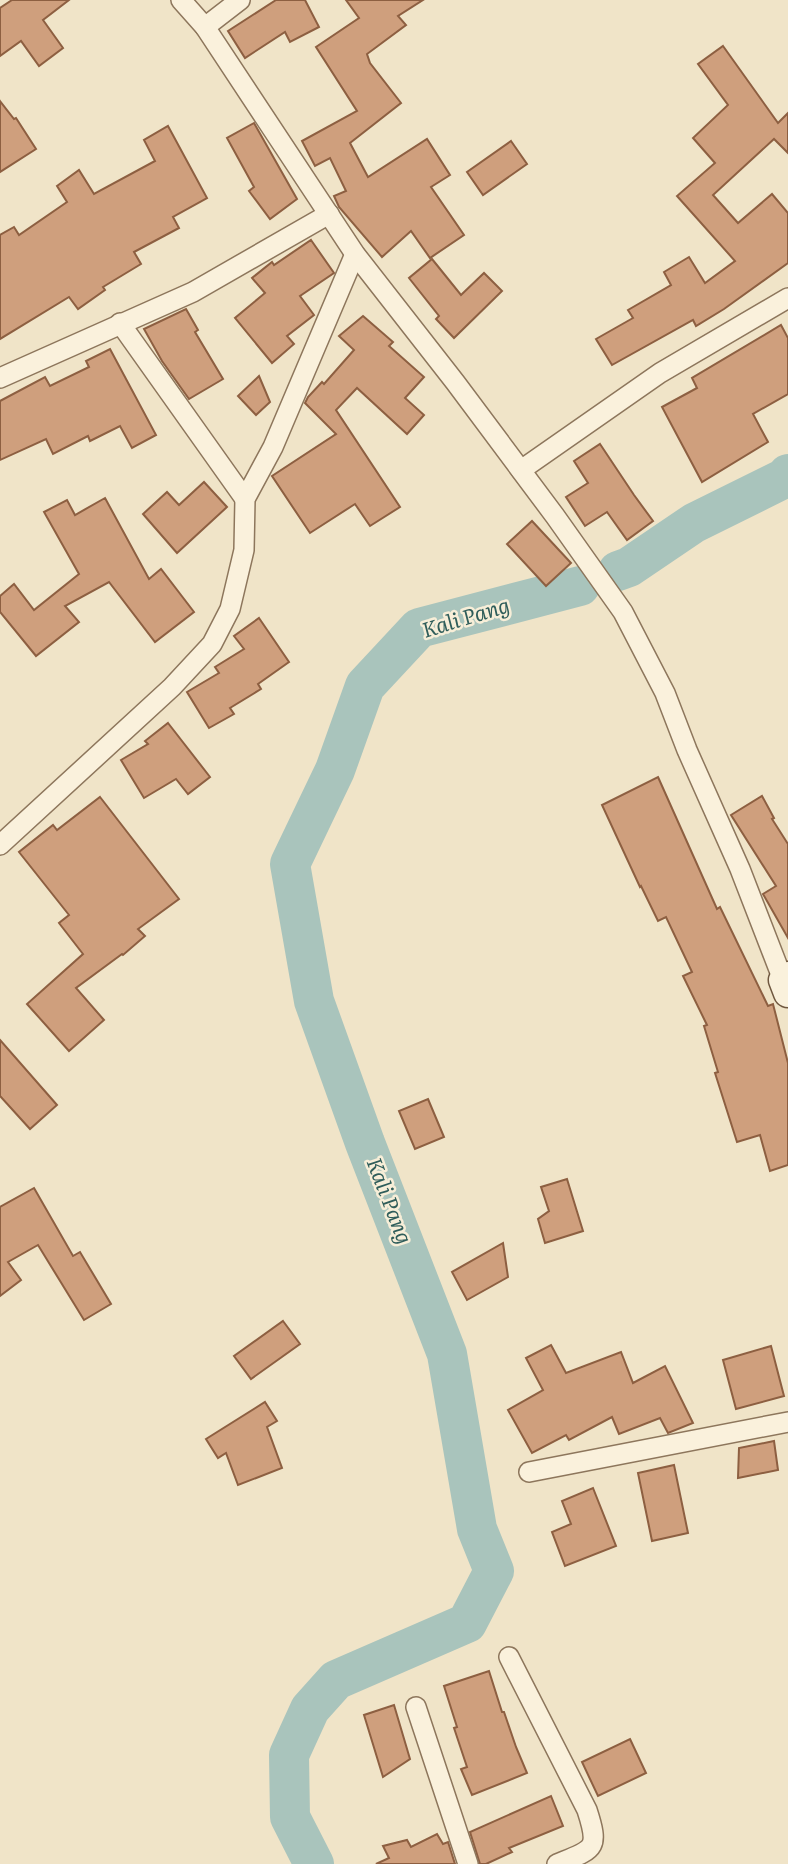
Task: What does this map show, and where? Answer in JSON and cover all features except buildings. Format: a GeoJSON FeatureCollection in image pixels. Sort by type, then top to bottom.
{"type":"FeatureCollection","features":[{"type":"Feature","properties":{"kind":"street"},"geometry":{"type":"LineString","coordinates":[[181,0],[205,27],[355,254],[521,470],[623,612],[665,693],[786,983]]}},
{"type":"Feature","properties":{"kind":"street"},"geometry":{"type":"LineString","coordinates":[[205,27],[240,0]]}},
{"type":"Feature","properties":{"kind":"street"},"geometry":{"type":"LineString","coordinates":[[0,378],[193,292],[329,214]]}},
{"type":"Feature","properties":{"kind":"street"},"geometry":{"type":"LineString","coordinates":[[0,845],[172,687],[212,644],[230,609],[244,550],[245,499],[273,447],[355,254]]}},
{"type":"Feature","properties":{"kind":"street"},"geometry":{"type":"LineString","coordinates":[[521,470],[660,373],[788,298]]}},
{"type":"Feature","properties":{"kind":"street"},"geometry":{"type":"LineString","coordinates":[[120,323],[245,499]]}},
{"type":"Feature","properties":{"kind":"street"},"geometry":{"type":"LineString","coordinates":[[529,1472],[788,1422]]}},
{"type":"Feature","properties":{"kind":"street"},"geometry":{"type":"LineString","coordinates":[[509,1657],[587,1810],[595,1835],[593,1845],[584,1853],[557,1864]]}},
{"type":"Feature","properties":{"kind":"street"},"geometry":{"type":"LineString","coordinates":[[416,1707],[468,1864]]}},
{"type":"Feature","properties":{"kind":"waterway","name":"Kali Pang"},"geometry":{"type":"LineString","coordinates":[[618,571],[629,567],[694,523],[785,478],[788,474]]}},
{"type":"Feature","properties":{"kind":"waterway","name":"Kali Pang"},"geometry":{"type":"LineString","coordinates":[[314,1864],[290,1817],[289,1755],[310,1709],[336,1680],[467,1623],[494,1571],[477,1529],[447,1354],[365,1143],[314,1001],[290,864],[335,770],[365,686],[419,628],[580,586]]}}]}
